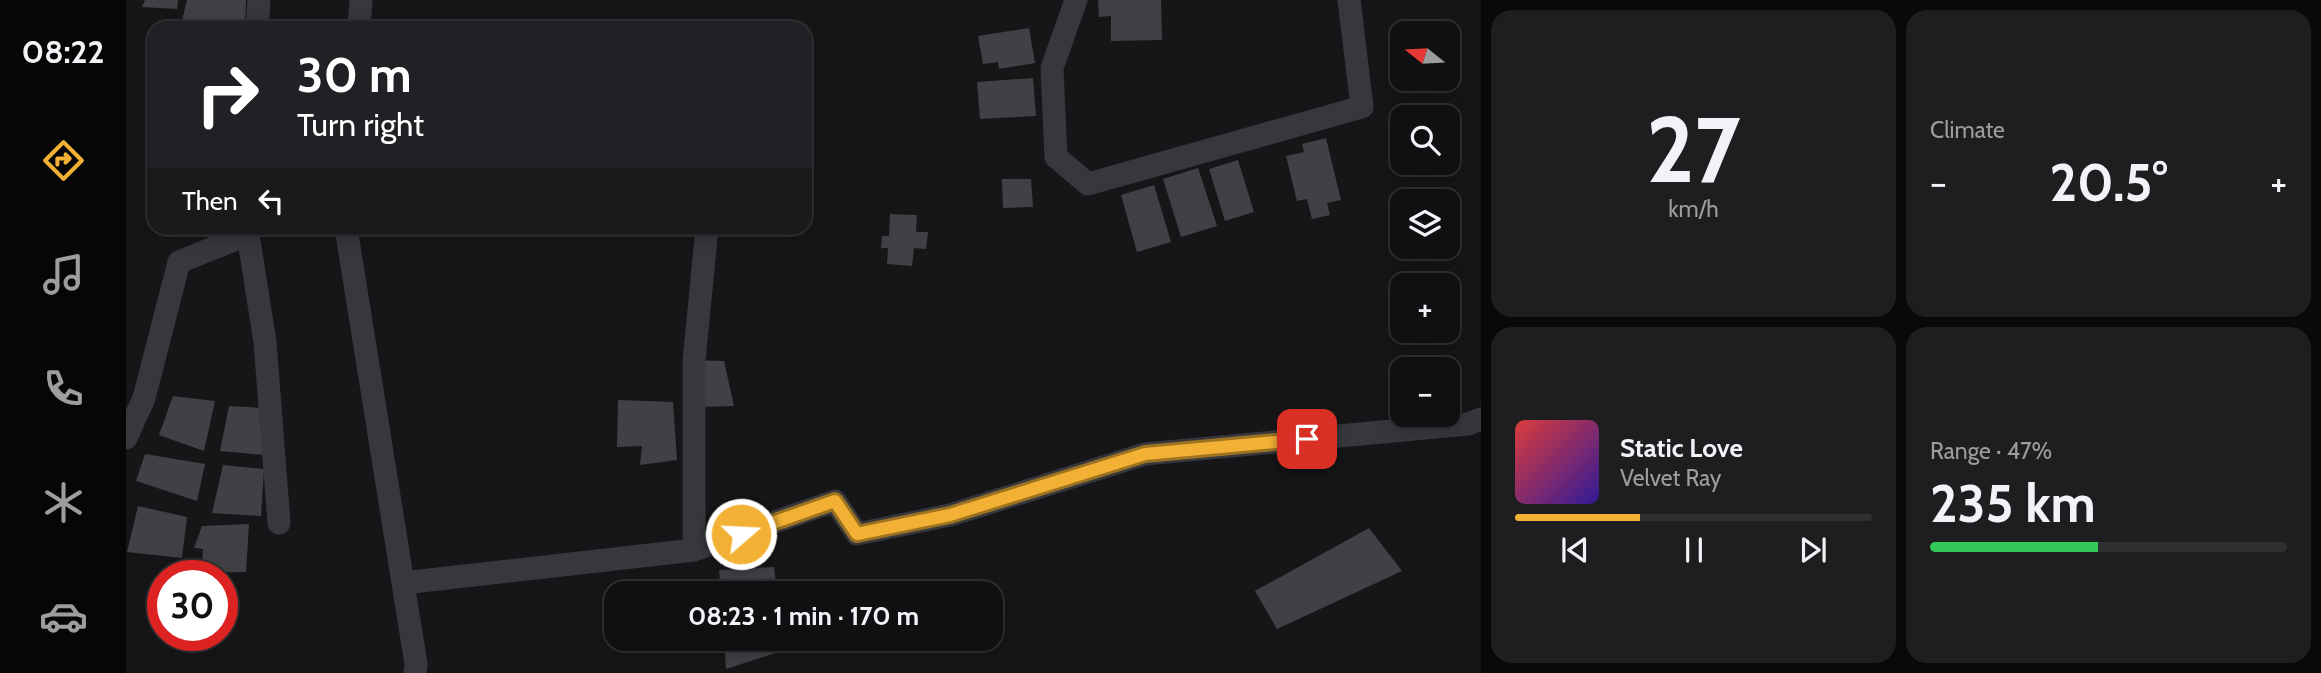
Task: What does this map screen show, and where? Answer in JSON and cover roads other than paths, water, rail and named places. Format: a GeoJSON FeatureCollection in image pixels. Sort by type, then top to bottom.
{"type":"FeatureCollection","features":[{"type":"Feature","properties":{"kind":"street"},"geometry":{"type":"LineString","coordinates":[[258,21],[259,0]]}},
{"type":"Feature","properties":{"kind":"street"},"geometry":{"type":"LineString","coordinates":[[360,21],[361,0]]}},
{"type":"Feature","properties":{"kind":"street"},"geometry":{"type":"LineString","coordinates":[[1076,0],[1052,68],[1056,157],[1088,184],[1362,107],[1349,0]]}},
{"type":"Feature","properties":{"kind":"street"},"geometry":{"type":"LineString","coordinates":[[126,439],[144,398],[179,262],[238,235]]}},
{"type":"Feature","properties":{"kind":"street"},"geometry":{"type":"LineString","coordinates":[[248,235],[265,342],[279,523]]}},
{"type":"Feature","properties":{"kind":"street"},"geometry":{"type":"LineString","coordinates":[[347,235],[416,664],[415,673]]}},
{"type":"Feature","properties":{"kind":"street"},"geometry":{"type":"LineString","coordinates":[[694,550],[694,361],[706,235]]}},
{"type":"Feature","properties":{"kind":"street"},"geometry":{"type":"LineString","coordinates":[[403,583],[694,550],[835,501],[857,534],[950,515],[1145,454],[1468,424],[1481,419]]}}]}
